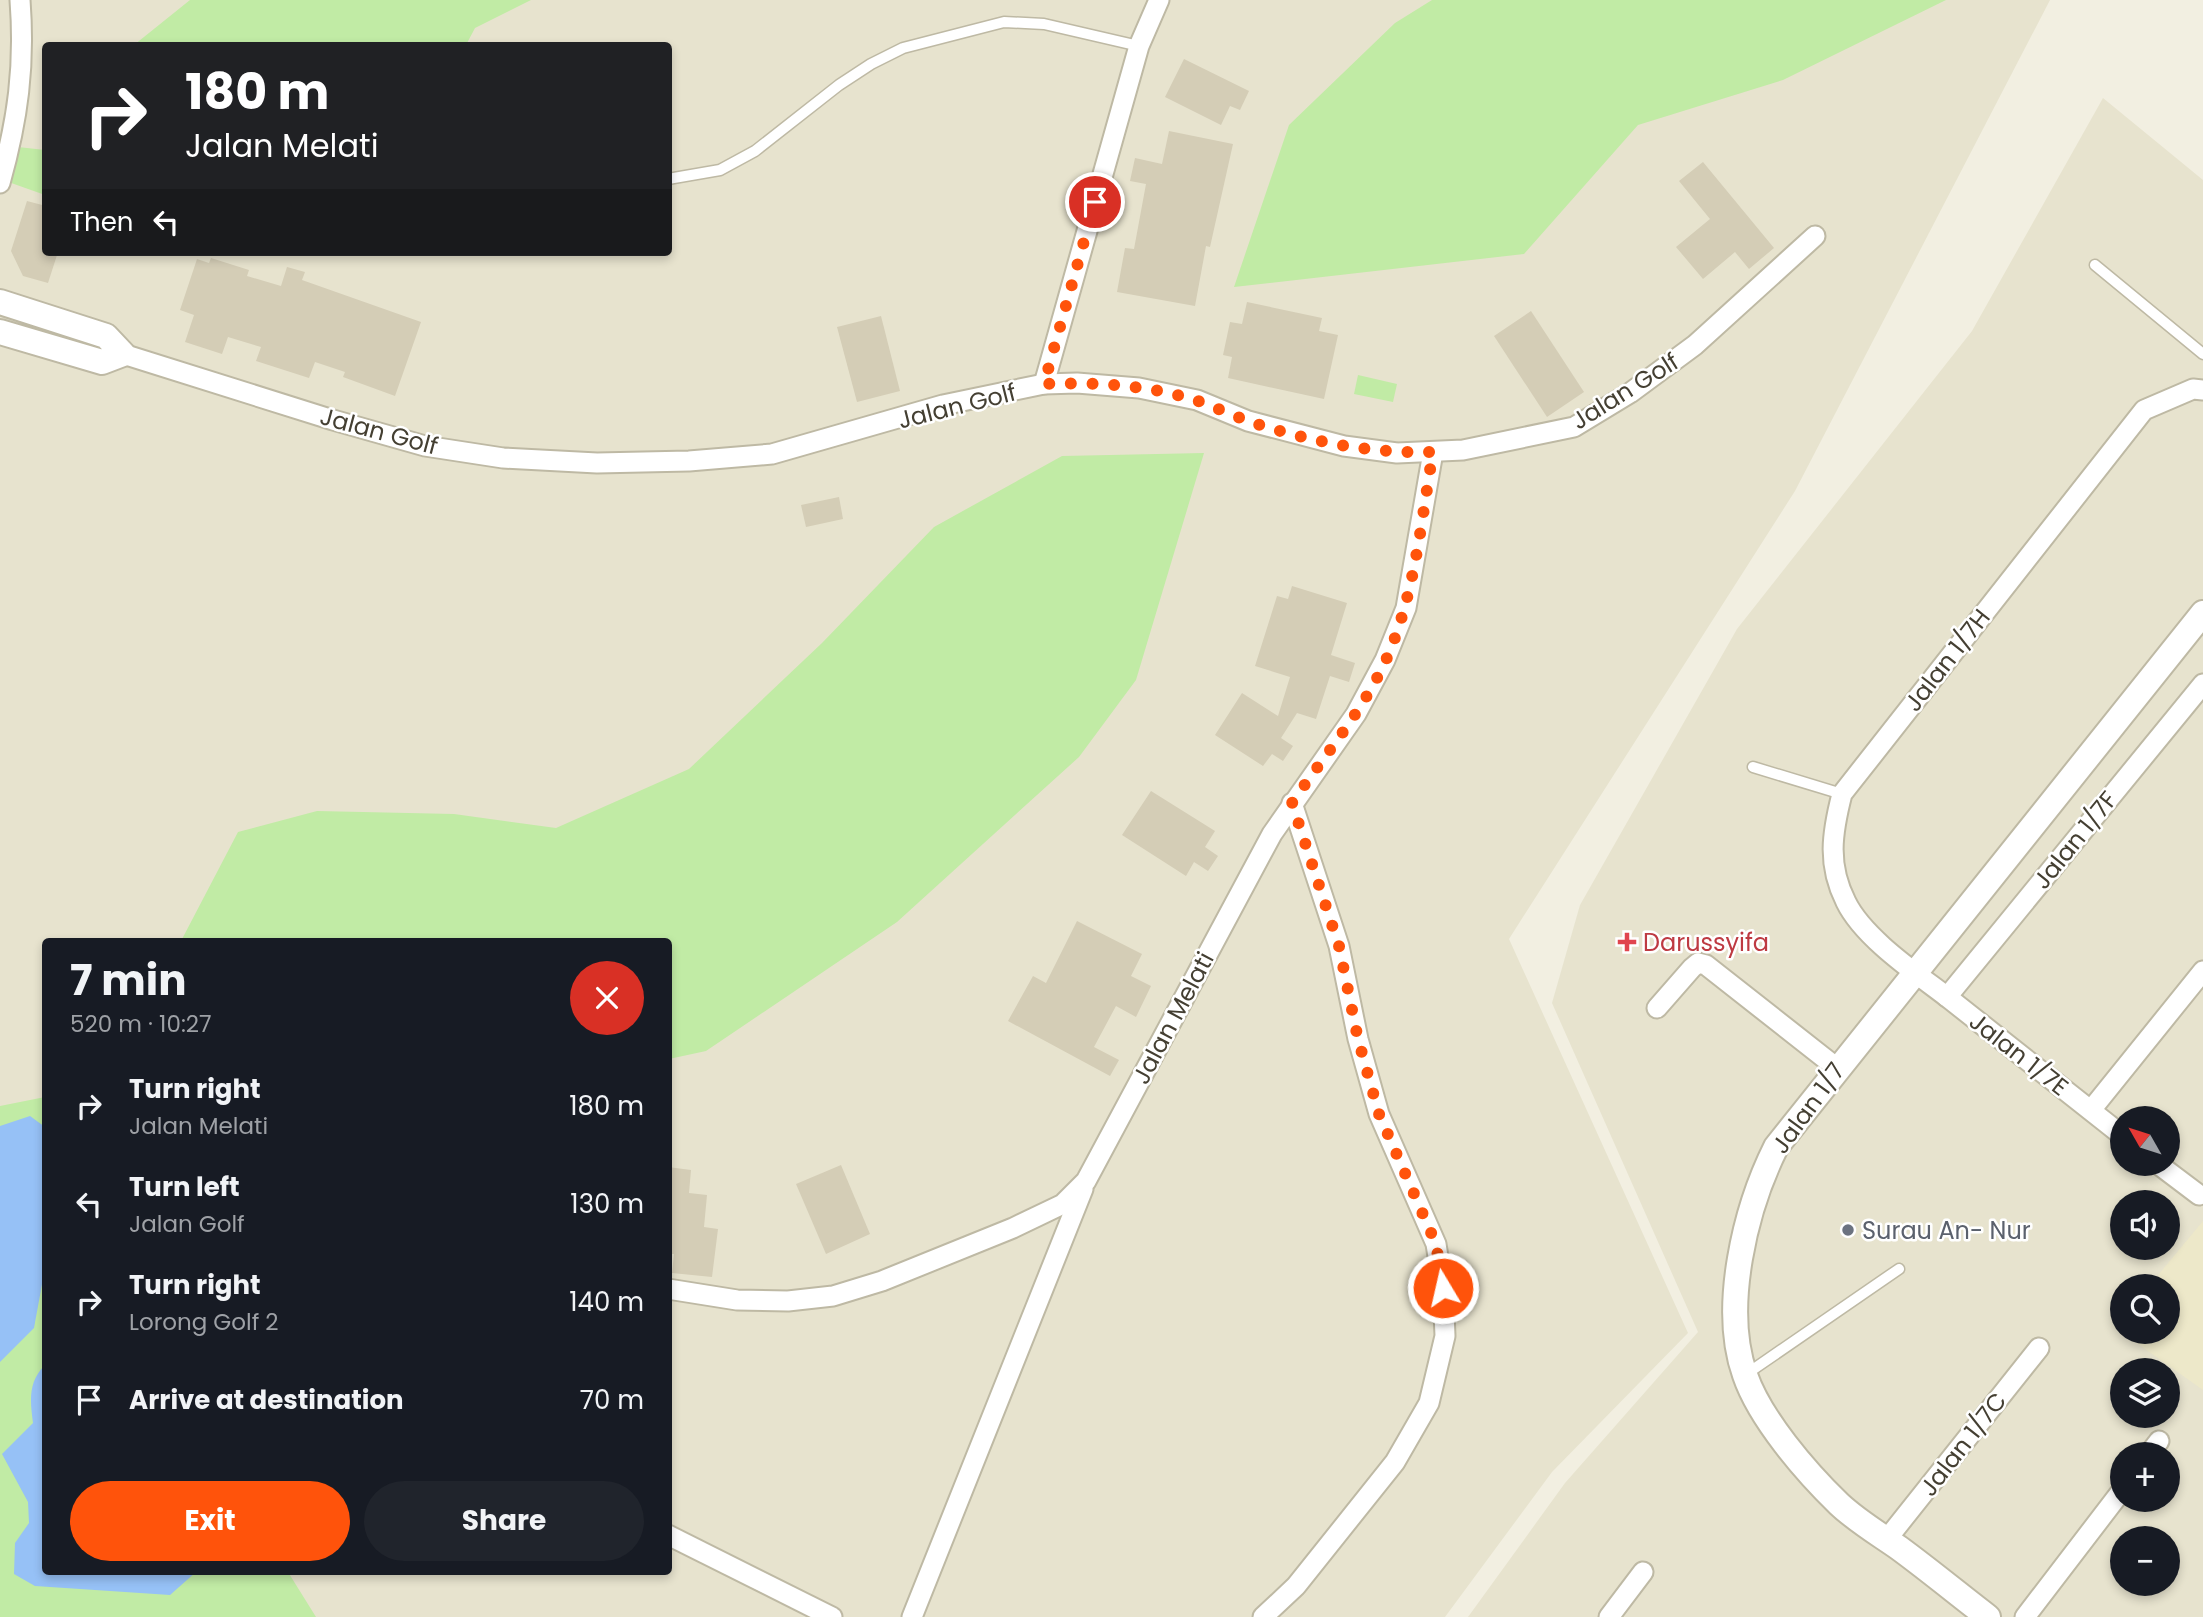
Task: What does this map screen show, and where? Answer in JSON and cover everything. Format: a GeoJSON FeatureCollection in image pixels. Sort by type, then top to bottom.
{"type":"FeatureCollection","features":[{"type":"Feature","properties":{"kind":"street"},"geometry":{"type":"LineString","coordinates":[[0,183],[15,126],[23,72],[20,0]]}},
{"type":"Feature","properties":{"kind":"street"},"geometry":{"type":"LineString","coordinates":[[1044,384],[1139,46],[1159,0]]}},
{"type":"Feature","properties":{"kind":"street","name":"Jalan Golf"},"geometry":{"type":"LineString","coordinates":[[0,302],[106,336],[123,354],[333,421],[425,446],[503,458],[597,463],[689,461],[772,454],[875,427],[943,405],[1044,384],[1077,383],[1139,388],[1197,400],[1248,421],[1343,446],[1397,453],[1433,452],[1463,450],[1574,427],[1630,393],[1695,345],[1815,236]]}},
{"type":"Feature","properties":{"kind":"street","name":"Jalan Golf"},"geometry":{"type":"LineString","coordinates":[[0,332],[102,362],[123,354]]}},
{"type":"Feature","properties":{"kind":"street","name":"Jalan 1/7H"},"geometry":{"type":"LineString","coordinates":[[1914,972],[1857,921],[1841,890],[1831,854],[1832,830],[1842,794],[2144,410],[2193,389],[2203,390]]}},
{"type":"Feature","properties":{"kind":"street","name":"Jalan Melati"},"geometry":{"type":"LineString","coordinates":[[672,1290],[737,1300],[788,1301],[833,1296],[882,1280],[1013,1228],[1063,1203],[1086,1181],[1232,906],[1292,803],[1356,714],[1385,660],[1406,608],[1433,452]]}},
{"type":"Feature","properties":{"kind":"street","name":"Jalan 1/7"},"geometry":{"type":"LineString","coordinates":[[1988,1617],[1841,1506],[1804,1468],[1772,1424],[1745,1375],[1737,1331],[1738,1272],[1746,1224],[1759,1182],[1776,1147],[1836,1068],[2203,613]]}},
{"type":"Feature","properties":{"kind":"street","name":"Jalan 1/7F"},"geometry":{"type":"LineString","coordinates":[[1947,997],[2203,684]]}},
{"type":"Feature","properties":{"kind":"street"},"geometry":{"type":"LineString","coordinates":[[1263,1617],[1296,1586],[1395,1462],[1429,1403],[1445,1336],[1443,1288],[1436,1244],[1379,1114],[1358,1039],[1339,946],[1292,803]]}},
{"type":"Feature","properties":{"kind":"street"},"geometry":{"type":"LineString","coordinates":[[1657,1008],[1692,968],[1698,963],[1706,965],[1836,1068]]}},
{"type":"Feature","properties":{"kind":"street"},"geometry":{"type":"LineString","coordinates":[[2091,1111],[2203,971]]}},
{"type":"Feature","properties":{"kind":"street","name":"Jalan 1/7E"},"geometry":{"type":"LineString","coordinates":[[1914,972],[2110,1126]]}},
{"type":"Feature","properties":{"kind":"street"},"geometry":{"type":"LineString","coordinates":[[2174,1176],[2199,1195]]}},
{"type":"Feature","properties":{"kind":"street"},"geometry":{"type":"LineString","coordinates":[[912,1617],[1086,1181]]}},
{"type":"Feature","properties":{"kind":"street","name":"Jalan 1/7C"},"geometry":{"type":"LineString","coordinates":[[1887,1539],[2039,1348]]}},
{"type":"Feature","properties":{"kind":"street"},"geometry":{"type":"LineString","coordinates":[[2025,1617],[2110,1506]]}},
{"type":"Feature","properties":{"kind":"street"},"geometry":{"type":"LineString","coordinates":[[672,1537],[832,1617]]}},
{"type":"Feature","properties":{"kind":"street"},"geometry":{"type":"LineString","coordinates":[[1609,1617],[1643,1572]]}},
{"type":"Feature","properties":{"kind":"lane"},"geometry":{"type":"LineString","coordinates":[[672,178],[720,170],[755,151],[839,85],[871,64],[903,48],[1004,22],[1044,24],[1139,46]]}},
{"type":"Feature","properties":{"kind":"lane"},"geometry":{"type":"LineString","coordinates":[[2095,265],[2203,354]]}},
{"type":"Feature","properties":{"kind":"lane"},"geometry":{"type":"LineString","coordinates":[[1754,767],[1842,794]]}},
{"type":"Feature","properties":{"kind":"lane"},"geometry":{"type":"LineString","coordinates":[[1745,1375],[1899,1269]]}},
{"type":"Feature","properties":{"kind":"shaded area"},"geometry":{"type":"Polygon","coordinates":[[[0,0],[2050,0],[1795,491],[1509,939],[1688,1333],[1552,1472],[1445,1617],[0,1617],[0,0]]]}},
{"type":"Feature","properties":{"kind":"shaded area"},"geometry":{"type":"Polygon","coordinates":[[[2103,98],[2203,180],[2203,1617],[1468,1617],[1565,1483],[1698,1332],[1552,1003],[1580,905],[1737,629],[1972,331],[2103,98]]]}},
{"type":"Feature","properties":{"kind":"shaded area"},"geometry":{"type":"Polygon","coordinates":[[[2203,1221],[2203,1390],[2180,1374],[2180,1358],[2158,1358],[2138,1344],[2180,1344],[2180,1274],[2159,1274],[2171,1260],[2180,1260],[2180,1249],[2203,1221]]]}},
{"type":"Feature","properties":{"kind":"green space"},"geometry":{"type":"Polygon","coordinates":[[[190,0],[531,0],[475,28],[468,42],[138,42],[190,0]]]}},
{"type":"Feature","properties":{"kind":"green space"},"geometry":{"type":"Polygon","coordinates":[[[1432,0],[1946,0],[1783,80],[1638,125],[1524,254],[1234,287],[1289,125],[1395,23],[1432,0]]]}},
{"type":"Feature","properties":{"kind":"green space"},"geometry":{"type":"Polygon","coordinates":[[[0,145],[42,150],[42,194],[0,179],[0,145]]]}},
{"type":"Feature","properties":{"kind":"green space"},"geometry":{"type":"Polygon","coordinates":[[[1358,375],[1397,384],[1393,402],[1354,394],[1358,375]]]}},
{"type":"Feature","properties":{"kind":"green space"},"geometry":{"type":"Polygon","coordinates":[[[1204,453],[1136,680],[1079,757],[897,922],[706,1051],[672,1058],[672,938],[183,938],[238,832],[317,811],[454,814],[556,828],[689,769],[822,643],[934,527],[1062,456],[1204,453]]]}},
{"type":"Feature","properties":{"kind":"green space"},"geometry":{"type":"Polygon","coordinates":[[[42,1098],[42,1575],[290,1575],[316,1617],[0,1617],[0,1106],[42,1098]]]}},
{"type":"Feature","properties":{"kind":"water"},"geometry":{"type":"Polygon","coordinates":[[[30,1116],[42,1125],[42,1284],[34,1328],[0,1362],[0,1126],[30,1116]]]}},
{"type":"Feature","properties":{"kind":"water"},"geometry":{"type":"Polygon","coordinates":[[[42,1368],[42,1575],[193,1575],[170,1595],[35,1586],[14,1574],[15,1543],[29,1523],[28,1502],[2,1454],[33,1423],[31,1399],[42,1368]]]}},
{"type":"Feature","properties":{"kind":"building"},"geometry":{"type":"Polygon","coordinates":[[[1184,59],[1249,91],[1240,110],[1230,106],[1221,125],[1165,97],[1184,59]]]}},
{"type":"Feature","properties":{"kind":"building"},"geometry":{"type":"Polygon","coordinates":[[[1169,131],[1233,144],[1210,247],[1206,246],[1195,306],[1117,292],[1125,248],[1134,249],[1146,184],[1130,181],[1135,158],[1162,164],[1169,131]]]}},
{"type":"Feature","properties":{"kind":"building"},"geometry":{"type":"Polygon","coordinates":[[[1703,162],[1774,248],[1749,269],[1735,252],[1703,279],[1676,247],[1710,219],[1679,181],[1703,162]]]}},
{"type":"Feature","properties":{"kind":"building"},"geometry":{"type":"Polygon","coordinates":[[[27,201],[42,205],[42,256],[57,256],[48,283],[23,276],[11,251],[27,201]]]}},
{"type":"Feature","properties":{"kind":"building"},"geometry":{"type":"Polygon","coordinates":[[[211,258],[249,270],[247,276],[281,286],[287,267],[305,272],[302,280],[421,322],[395,396],[343,377],[345,372],[315,362],[309,378],[256,361],[261,347],[228,337],[222,354],[185,342],[194,315],[180,310],[197,259],[209,263],[211,258]]]}},
{"type":"Feature","properties":{"kind":"building"},"geometry":{"type":"Polygon","coordinates":[[[1247,302],[1322,318],[1319,331],[1338,335],[1324,399],[1228,378],[1232,357],[1223,355],[1230,322],[1242,324],[1247,302]]]}},
{"type":"Feature","properties":{"kind":"building"},"geometry":{"type":"Polygon","coordinates":[[[1531,311],[1584,392],[1547,417],[1494,336],[1531,311]]]}},
{"type":"Feature","properties":{"kind":"building"},"geometry":{"type":"Polygon","coordinates":[[[881,316],[900,391],[857,402],[837,327],[881,316]]]}},
{"type":"Feature","properties":{"kind":"building"},"geometry":{"type":"Polygon","coordinates":[[[839,497],[843,519],[806,527],[801,505],[839,497]]]}},
{"type":"Feature","properties":{"kind":"building"},"geometry":{"type":"Polygon","coordinates":[[[1292,586],[1347,603],[1331,655],[1355,663],[1349,682],[1330,676],[1316,719],[1297,713],[1281,738],[1293,746],[1283,761],[1272,754],[1263,766],[1215,735],[1242,693],[1278,716],[1290,677],[1255,666],[1277,596],[1288,599],[1292,586]]]}},
{"type":"Feature","properties":{"kind":"building"},"geometry":{"type":"Polygon","coordinates":[[[1151,791],[1215,831],[1205,847],[1218,856],[1208,871],[1194,862],[1186,876],[1122,835],[1151,791]]]}},
{"type":"Feature","properties":{"kind":"building"},"geometry":{"type":"Polygon","coordinates":[[[1077,921],[1142,954],[1131,976],[1151,986],[1136,1017],[1116,1006],[1094,1047],[1119,1060],[1110,1076],[1008,1021],[1033,976],[1046,983],[1077,921]]]}},
{"type":"Feature","properties":{"kind":"building"},"geometry":{"type":"Polygon","coordinates":[[[841,1165],[870,1234],[826,1254],[796,1184],[841,1165]]]}},
{"type":"Feature","properties":{"kind":"building"},"geometry":{"type":"Polygon","coordinates":[[[672,1168],[691,1170],[689,1193],[707,1195],[704,1227],[718,1229],[712,1277],[672,1273],[672,1168]]]}},
{"type":"Feature","properties":{"kind":"place","name":"Darussyifa"},"geometry":{"type":"Point","coordinates":[1627,942]}},
{"type":"Feature","properties":{"kind":"place","name":"Surau An- Nur"},"geometry":{"type":"Point","coordinates":[1848,1230]}},
{"type":"Feature","properties":{"kind":"route"},"geometry":{"type":"LineString","coordinates":[[1095,202],[1044,384],[1077,383],[1139,388],[1197,400],[1248,421],[1343,446],[1397,453],[1433,452],[1406,608],[1385,660],[1356,714],[1292,803],[1339,946],[1358,1039],[1379,1114],[1436,1244],[1443,1288]]}}]}
